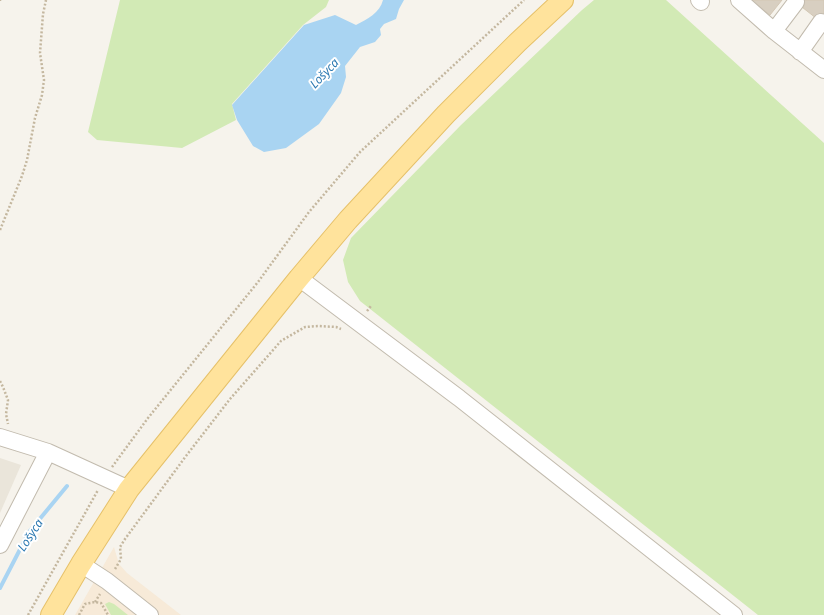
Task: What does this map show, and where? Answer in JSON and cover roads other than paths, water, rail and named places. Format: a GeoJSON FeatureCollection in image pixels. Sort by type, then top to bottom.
{"type":"FeatureCollection","features":[{"type":"Feature","properties":{"kind":"main road"},"geometry":{"type":"LineString","coordinates":[[51,615],[81,564],[129,489],[299,278],[348,220],[446,114],[518,42],[563,0]]}},
{"type":"Feature","properties":{"kind":"street"},"geometry":{"type":"LineString","coordinates":[[743,1],[774,31],[824,70]]}},
{"type":"Feature","properties":{"kind":"street"},"geometry":{"type":"LineString","coordinates":[[774,31],[796,2]]}},
{"type":"Feature","properties":{"kind":"street"},"geometry":{"type":"LineString","coordinates":[[800,52],[821,22]]}},
{"type":"Feature","properties":{"kind":"street"},"geometry":{"type":"LineString","coordinates":[[299,278],[458,398],[734,615]]}},
{"type":"Feature","properties":{"kind":"street"},"geometry":{"type":"LineString","coordinates":[[0,437],[48,452],[129,489]]}},
{"type":"Feature","properties":{"kind":"street"},"geometry":{"type":"LineString","coordinates":[[0,545],[48,452]]}},
{"type":"Feature","properties":{"kind":"street"},"geometry":{"type":"LineString","coordinates":[[81,564],[150,615]]}},
{"type":"Feature","properties":{"kind":"water"},"geometry":{"type":"Polygon","coordinates":[[[383,0],[404,0],[396,19],[384,24],[380,29],[381,35],[375,42],[360,47],[345,66],[346,77],[341,93],[319,124],[286,148],[264,152],[253,146],[237,120],[232,105],[304,25],[335,15],[356,25],[369,18],[376,12],[383,0]]]}},
{"type":"Feature","properties":{"kind":"waterway","name":"Lošyca"},"geometry":{"type":"LineString","coordinates":[[0,588],[29,532],[67,486]]}}]}
